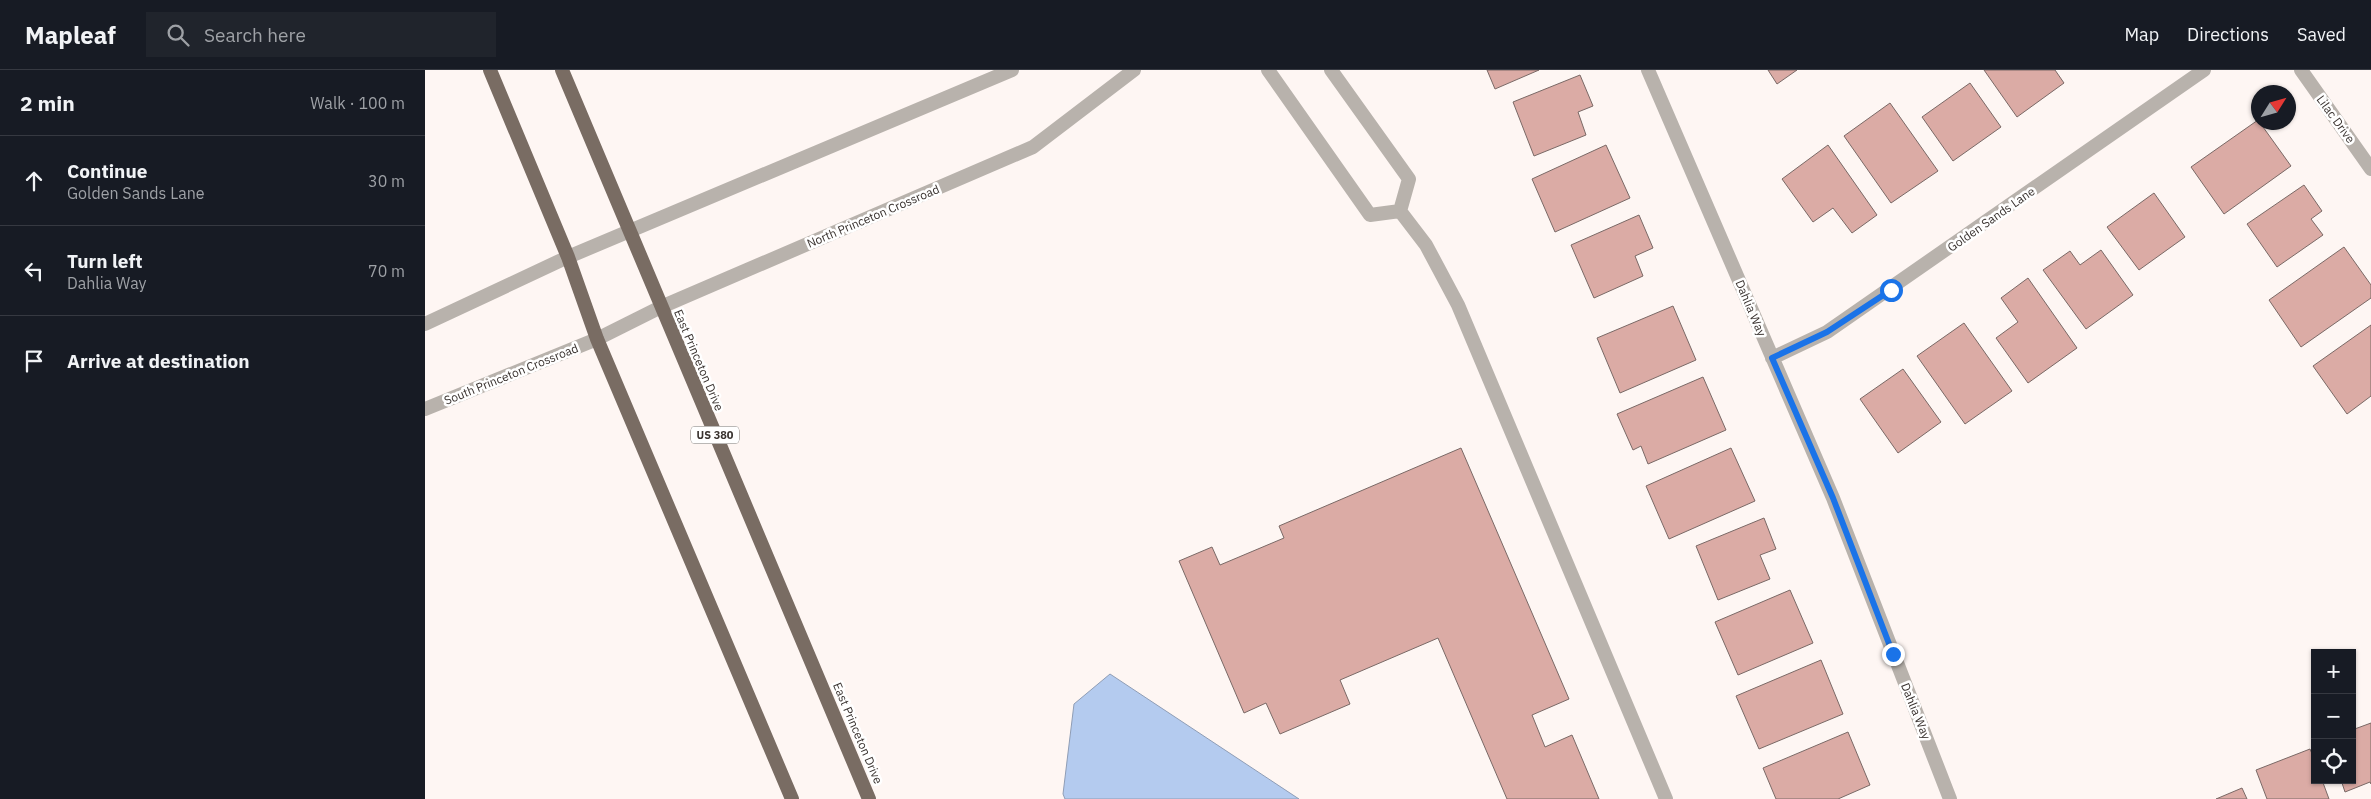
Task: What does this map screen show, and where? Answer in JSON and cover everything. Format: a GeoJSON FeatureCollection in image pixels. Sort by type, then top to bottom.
{"type":"FeatureCollection","features":[{"type":"Feature","properties":{"kind":"highway"},"geometry":{"type":"LineString","coordinates":[[491,70],[568,256],[597,338],[792,799]]}},
{"type":"Feature","properties":{"kind":"highway","name":"East Princeton Drive"},"geometry":{"type":"LineString","coordinates":[[562,70],[869,799]]}},
{"type":"Feature","properties":{"kind":"street"},"geometry":{"type":"LineString","coordinates":[[425,324],[568,256],[1012,70]]}},
{"type":"Feature","properties":{"kind":"street","name":"North Princeton Crossroad"},"geometry":{"type":"LineString","coordinates":[[597,338],[661,307],[1033,147],[1134,70]]}},
{"type":"Feature","properties":{"kind":"street"},"geometry":{"type":"LineString","coordinates":[[1268,70],[1370,215],[1400,211]]}},
{"type":"Feature","properties":{"kind":"street"},"geometry":{"type":"LineString","coordinates":[[1331,70],[1409,179],[1400,211]]}},
{"type":"Feature","properties":{"kind":"street","name":"Dahlia Way"},"geometry":{"type":"LineString","coordinates":[[1647,70],[1833,498],[1950,799]]}},
{"type":"Feature","properties":{"kind":"street","name":"Golden Sands Lane"},"geometry":{"type":"LineString","coordinates":[[1772,358],[1827,332],[2205,70]]}},
{"type":"Feature","properties":{"kind":"street","name":"Lilac Drive"},"geometry":{"type":"LineString","coordinates":[[2301,70],[2371,169]]}},
{"type":"Feature","properties":{"kind":"street"},"geometry":{"type":"LineString","coordinates":[[1400,211],[1426,245],[1458,306],[1666,799]]}},
{"type":"Feature","properties":{"kind":"street","name":"South Princeton Crossroad"},"geometry":{"type":"LineString","coordinates":[[425,409],[597,338]]}},
{"type":"Feature","properties":{"kind":"water"},"geometry":{"type":"Polygon","coordinates":[[[1110,674],[1299,799],[1065,799],[1063,794],[1074,704],[1110,674]]]}},
{"type":"Feature","properties":{"kind":"building"},"geometry":{"type":"Polygon","coordinates":[[[1487,70],[1539,70],[1495,89],[1487,70]]]}},
{"type":"Feature","properties":{"kind":"building"},"geometry":{"type":"Polygon","coordinates":[[[1768,70],[1797,70],[1777,84],[1768,70]]]}},
{"type":"Feature","properties":{"kind":"building"},"geometry":{"type":"Polygon","coordinates":[[[1984,70],[2055,70],[2064,83],[2017,117],[1984,70]]]}},
{"type":"Feature","properties":{"kind":"building"},"geometry":{"type":"Polygon","coordinates":[[[1580,75],[1593,106],[1578,112],[1586,135],[1534,156],[1513,102],[1580,75]]]}},
{"type":"Feature","properties":{"kind":"building"},"geometry":{"type":"Polygon","coordinates":[[[1970,83],[2001,127],[1953,161],[1922,117],[1970,83]]]}},
{"type":"Feature","properties":{"kind":"building"},"geometry":{"type":"Polygon","coordinates":[[[1890,103],[1938,171],[1891,203],[1844,136],[1890,103]]]}},
{"type":"Feature","properties":{"kind":"building"},"geometry":{"type":"Polygon","coordinates":[[[2251,125],[2251,130],[2265,130],[2291,166],[2224,214],[2191,167],[2251,125]]]}},
{"type":"Feature","properties":{"kind":"building"},"geometry":{"type":"Polygon","coordinates":[[[1606,145],[1630,198],[1555,232],[1532,179],[1606,145]]]}},
{"type":"Feature","properties":{"kind":"building"},"geometry":{"type":"Polygon","coordinates":[[[1828,145],[1877,215],[1852,233],[1833,208],[1813,222],[1782,179],[1828,145]]]}},
{"type":"Feature","properties":{"kind":"building"},"geometry":{"type":"Polygon","coordinates":[[[2304,185],[2322,211],[2311,219],[2323,235],[2277,267],[2247,224],[2304,185]]]}},
{"type":"Feature","properties":{"kind":"building"},"geometry":{"type":"Polygon","coordinates":[[[2154,193],[2185,237],[2139,270],[2107,227],[2154,193]]]}},
{"type":"Feature","properties":{"kind":"building"},"geometry":{"type":"Polygon","coordinates":[[[1639,215],[1653,248],[1635,256],[1643,276],[1594,298],[1571,245],[1639,215]]]}},
{"type":"Feature","properties":{"kind":"building"},"geometry":{"type":"Polygon","coordinates":[[[2344,247],[2371,285],[2371,298],[2301,347],[2269,300],[2344,247]]]}},
{"type":"Feature","properties":{"kind":"building"},"geometry":{"type":"Polygon","coordinates":[[[2101,250],[2133,295],[2086,329],[2043,270],[2070,251],[2080,265],[2101,250]]]}},
{"type":"Feature","properties":{"kind":"building"},"geometry":{"type":"Polygon","coordinates":[[[2028,278],[2077,348],[2028,383],[1996,338],[2018,322],[2001,298],[2028,278]]]}},
{"type":"Feature","properties":{"kind":"building"},"geometry":{"type":"Polygon","coordinates":[[[1673,306],[1696,360],[1620,393],[1597,338],[1673,306]]]}},
{"type":"Feature","properties":{"kind":"building"},"geometry":{"type":"Polygon","coordinates":[[[1964,323],[2012,391],[1965,424],[1917,356],[1964,323]]]}},
{"type":"Feature","properties":{"kind":"building"},"geometry":{"type":"Polygon","coordinates":[[[2371,325],[2371,396],[2347,414],[2313,366],[2371,325]]]}},
{"type":"Feature","properties":{"kind":"building"},"geometry":{"type":"Polygon","coordinates":[[[1903,369],[1941,422],[1898,453],[1860,399],[1903,369]]]}},
{"type":"Feature","properties":{"kind":"building"},"geometry":{"type":"Polygon","coordinates":[[[1703,377],[1726,430],[1648,464],[1641,446],[1633,450],[1617,414],[1703,377]]]}},
{"type":"Feature","properties":{"kind":"building"},"geometry":{"type":"Polygon","coordinates":[[[1461,448],[1569,699],[1532,715],[1545,747],[1572,735],[1599,799],[1507,799],[1438,638],[1340,680],[1350,704],[1280,734],[1266,703],[1244,713],[1179,561],[1212,547],[1220,565],[1284,538],[1279,526],[1461,448]]]}},
{"type":"Feature","properties":{"kind":"building"},"geometry":{"type":"Polygon","coordinates":[[[1731,448],[1755,501],[1669,539],[1646,486],[1731,448]]]}},
{"type":"Feature","properties":{"kind":"building"},"geometry":{"type":"Polygon","coordinates":[[[1764,518],[1776,549],[1760,555],[1770,579],[1718,600],[1696,546],[1764,518]]]}},
{"type":"Feature","properties":{"kind":"building"},"geometry":{"type":"Polygon","coordinates":[[[1790,590],[1813,643],[1738,675],[1715,622],[1790,590]]]}},
{"type":"Feature","properties":{"kind":"building"},"geometry":{"type":"Polygon","coordinates":[[[1821,660],[1843,714],[1759,749],[1736,696],[1821,660]]]}},
{"type":"Feature","properties":{"kind":"building"},"geometry":{"type":"Polygon","coordinates":[[[2371,723],[2371,784],[2370,782],[2345,792],[2342,784],[2356,784],[2356,729],[2371,723]]]}},
{"type":"Feature","properties":{"kind":"building"},"geometry":{"type":"Polygon","coordinates":[[[1848,732],[1870,785],[1838,799],[1776,799],[1763,768],[1848,732]]]}},
{"type":"Feature","properties":{"kind":"building"},"geometry":{"type":"Polygon","coordinates":[[[2310,749],[2311,784],[2323,784],[2329,799],[2267,799],[2256,770],[2310,749]]]}},
{"type":"Feature","properties":{"kind":"building"},"geometry":{"type":"Polygon","coordinates":[[[2242,788],[2247,799],[2216,799],[2242,788]]]}},
{"type":"Feature","properties":{"kind":"route"},"geometry":{"type":"LineString","coordinates":[[1891,290],[1827,332],[1772,358],[1833,498],[1893,654]]}}]}
